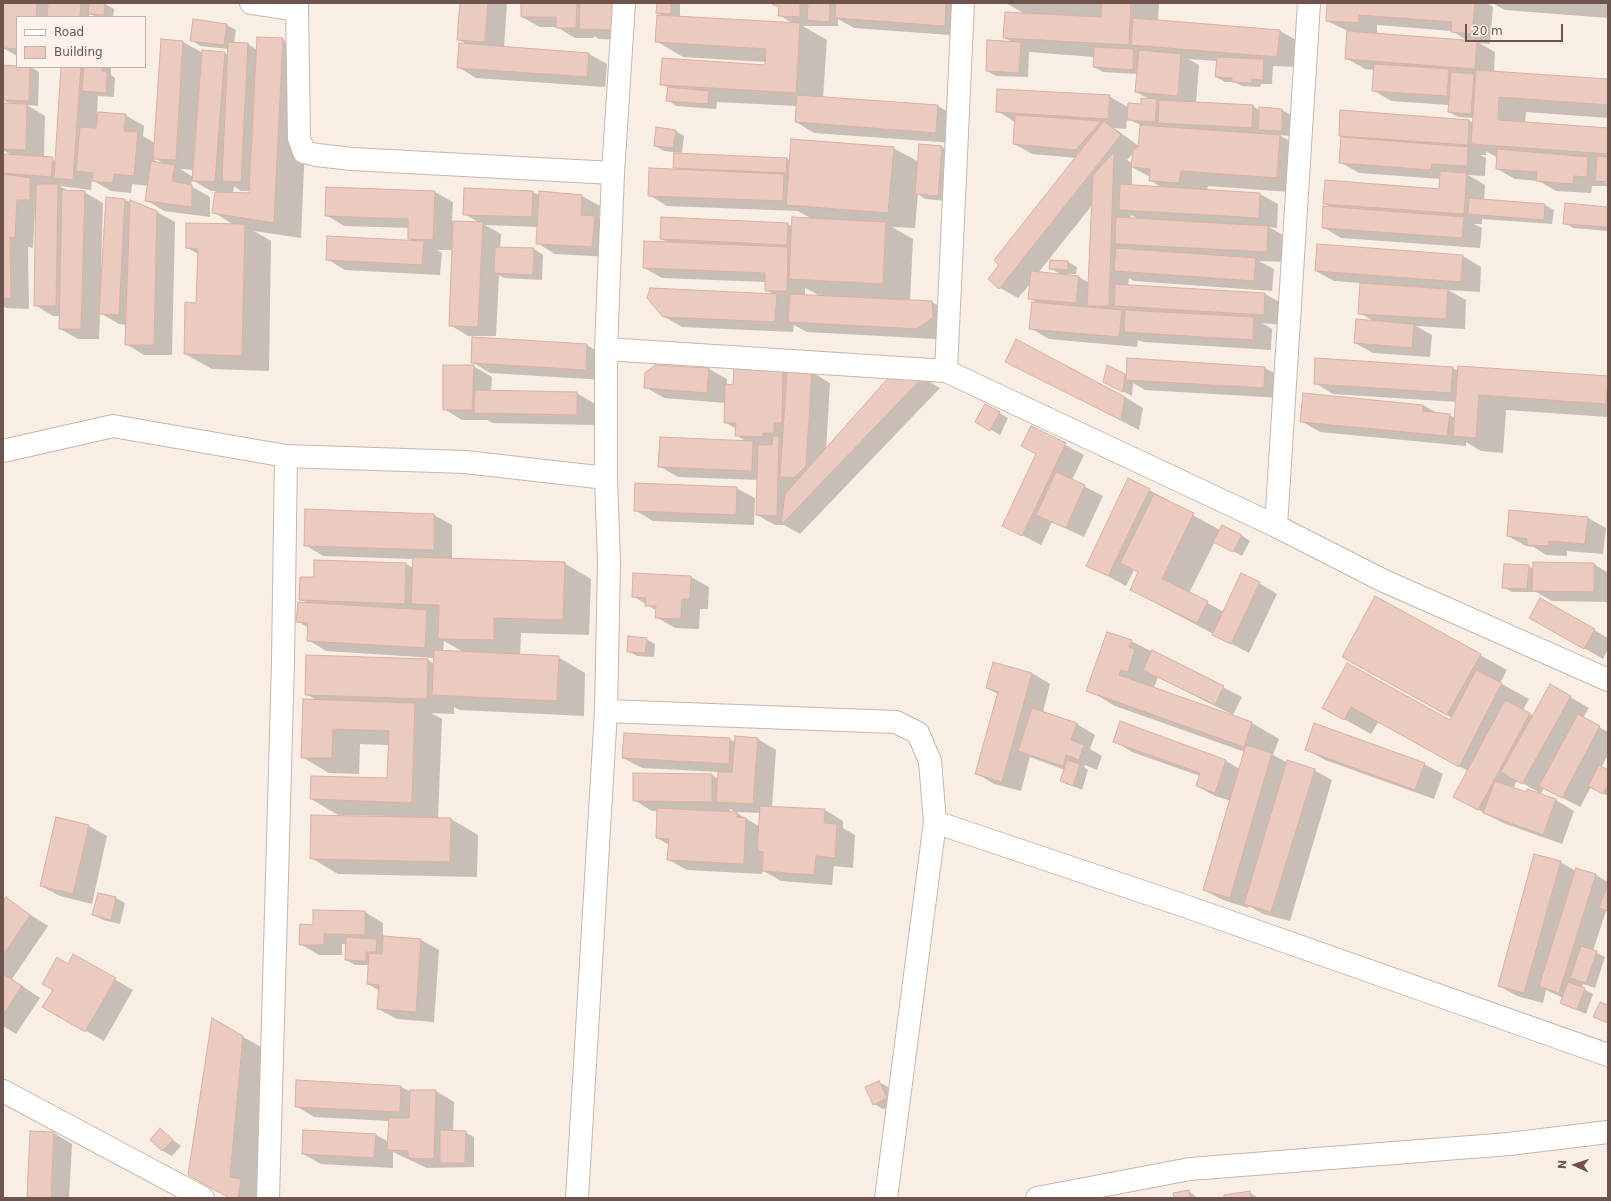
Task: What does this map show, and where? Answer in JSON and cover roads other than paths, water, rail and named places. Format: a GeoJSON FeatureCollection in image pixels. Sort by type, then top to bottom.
{"type":"FeatureCollection","features":[{"type":"Feature","properties":{"kind":"street"},"geometry":{"type":"LineString","coordinates":[[250,3],[297,6],[298,138],[304,152],[317,156],[352,159],[613,173]]}},
{"type":"Feature","properties":{"kind":"street"},"geometry":{"type":"LineString","coordinates":[[577,1198],[606,711],[609,562],[606,478],[606,349],[613,173],[624,3]]}},
{"type":"Feature","properties":{"kind":"street"},"geometry":{"type":"LineString","coordinates":[[946,371],[963,3]]}},
{"type":"Feature","properties":{"kind":"street"},"geometry":{"type":"LineString","coordinates":[[1276,526],[1309,3]]}},
{"type":"Feature","properties":{"kind":"street"},"geometry":{"type":"LineString","coordinates":[[606,349],[946,371],[1276,526],[1382,580],[1608,680]]}},
{"type":"Feature","properties":{"kind":"street"},"geometry":{"type":"LineString","coordinates":[[3,451],[113,426],[286,456],[465,462],[606,478]]}},
{"type":"Feature","properties":{"kind":"street"},"geometry":{"type":"LineString","coordinates":[[268,1198],[283,662],[286,456]]}},
{"type":"Feature","properties":{"kind":"street"},"geometry":{"type":"LineString","coordinates":[[606,711],[896,722],[918,733],[930,761],[935,822],[886,1198]]}},
{"type":"Feature","properties":{"kind":"street"},"geometry":{"type":"LineString","coordinates":[[935,822],[1189,908],[1608,1055]]}},
{"type":"Feature","properties":{"kind":"street"},"geometry":{"type":"LineString","coordinates":[[3,1091],[203,1198]]}},
{"type":"Feature","properties":{"kind":"street"},"geometry":{"type":"LineString","coordinates":[[1037,1198],[1190,1169],[1509,1144],[1608,1132]]}}]}
